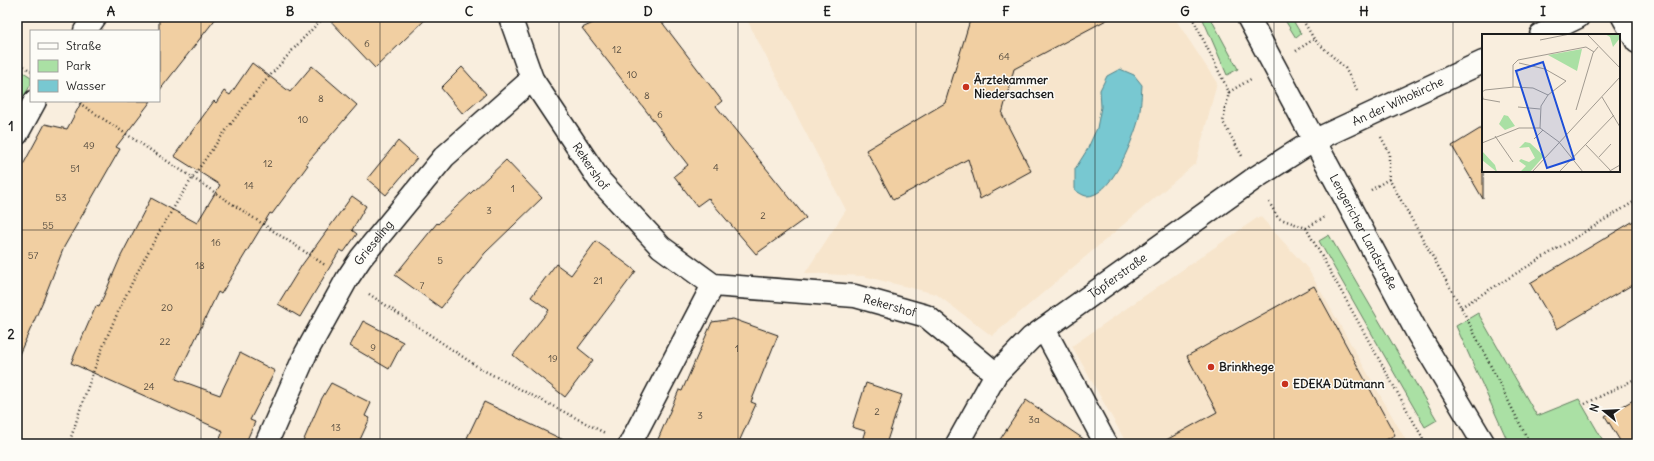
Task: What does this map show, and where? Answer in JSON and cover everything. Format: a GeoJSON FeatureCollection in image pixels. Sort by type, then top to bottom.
{"type":"FeatureCollection","features":[{"type":"Feature","properties":{"kind":"street"},"geometry":{"type":"LineString","coordinates":[[86,30],[95,17]]}},
{"type":"Feature","properties":{"kind":"street","name":"Rekershof"},"geometry":{"type":"LineString","coordinates":[[510,17],[532,79],[600,181],[661,247],[713,285],[855,296],[926,316],[996,374]]}},
{"type":"Feature","properties":{"kind":"street","name":"Lengericher Landstraße"},"geometry":{"type":"LineString","coordinates":[[1248,17],[1313,141],[1418,334],[1484,444]]}},
{"type":"Feature","properties":{"kind":"street"},"geometry":{"type":"LineString","coordinates":[[1543,34],[1578,17]]}},
{"type":"Feature","properties":{"kind":"street"},"geometry":{"type":"LineString","coordinates":[[1623,17],[1637,42]]}},
{"type":"Feature","properties":{"kind":"street","name":"An der Wihokirche"},"geometry":{"type":"LineString","coordinates":[[1313,141],[1482,62]]}},
{"type":"Feature","properties":{"kind":"street","name":"Grieseling"},"geometry":{"type":"LineString","coordinates":[[266,444],[306,353],[347,279],[361,258],[444,157],[532,79]]}},
{"type":"Feature","properties":{"kind":"street"},"geometry":{"type":"LineString","coordinates":[[17,134],[35,102]]}},
{"type":"Feature","properties":{"kind":"street","name":"Töpferstraße"},"geometry":{"type":"LineString","coordinates":[[957,444],[996,374],[1031,338],[1255,178],[1313,141]]}},
{"type":"Feature","properties":{"kind":"street"},"geometry":{"type":"LineString","coordinates":[[630,444],[713,285]]}},
{"type":"Feature","properties":{"kind":"street"},"geometry":{"type":"LineString","coordinates":[[1044,329],[1106,444]]}},
{"type":"Feature","properties":{"kind":"path"},"geometry":{"type":"LineString","coordinates":[[69,444],[110,330],[139,270],[192,177],[247,102],[310,31],[325,17]]}},
{"type":"Feature","properties":{"kind":"path"},"geometry":{"type":"LineString","coordinates":[[1192,17],[1229,92],[1223,122]]}},
{"type":"Feature","properties":{"kind":"path"},"geometry":{"type":"LineString","coordinates":[[1301,17],[1314,40],[1345,68]]}},
{"type":"Feature","properties":{"kind":"path"},"geometry":{"type":"LineString","coordinates":[[17,62],[30,70]]}},
{"type":"Feature","properties":{"kind":"path"},"geometry":{"type":"LineString","coordinates":[[78,102],[481,369],[606,433]]}},
{"type":"Feature","properties":{"kind":"path"},"geometry":{"type":"LineString","coordinates":[[1389,152],[1389,179],[1461,307],[1530,444]]}},
{"type":"Feature","properties":{"kind":"path"},"geometry":{"type":"LineString","coordinates":[[1461,307],[1637,200]]}},
{"type":"Feature","properties":{"kind":"path"},"geometry":{"type":"LineString","coordinates":[[1278,218],[1306,228],[1426,444]]}},
{"type":"Feature","properties":{"kind":"path"},"geometry":{"type":"LineString","coordinates":[[1585,404],[1637,378]]}},
{"type":"Feature","properties":{"kind":"shaded area"},"geometry":{"type":"Polygon","coordinates":[[[749,17],[1174,17],[1217,83],[1196,163],[992,336],[936,294],[863,276],[805,273],[846,210],[747,20],[749,17]]]}},
{"type":"Feature","properties":{"kind":"shaded area"},"geometry":{"type":"Polygon","coordinates":[[[1260,216],[1308,269],[1408,444],[1127,444],[1072,346],[1260,216]]]}},
{"type":"Feature","properties":{"kind":"green space"},"geometry":{"type":"Polygon","coordinates":[[[1202,17],[1210,17],[1238,69],[1227,75],[1202,17]]]}},
{"type":"Feature","properties":{"kind":"green space"},"geometry":{"type":"Polygon","coordinates":[[[1283,17],[1291,17],[1301,34],[1296,38],[1283,17]]]}},
{"type":"Feature","properties":{"kind":"green space"},"geometry":{"type":"Polygon","coordinates":[[[17,68],[30,76],[30,86],[17,109],[17,68]]]}},
{"type":"Feature","properties":{"kind":"green space"},"geometry":{"type":"Polygon","coordinates":[[[1329,235],[1437,420],[1425,427],[1319,241],[1329,235]]]}},
{"type":"Feature","properties":{"kind":"green space"},"geometry":{"type":"Polygon","coordinates":[[[1478,313],[1537,416],[1579,399],[1605,444],[1509,444],[1456,326],[1478,313]]]}},
{"type":"Feature","properties":{"kind":"water"},"geometry":{"type":"Polygon","coordinates":[[[1120,69],[1134,75],[1142,85],[1141,105],[1138,120],[1125,156],[1111,179],[1095,194],[1086,196],[1075,190],[1075,169],[1087,150],[1097,128],[1101,107],[1100,90],[1107,76],[1120,69]]]}},
{"type":"Feature","properties":{"kind":"building"},"geometry":{"type":"Polygon","coordinates":[[[159,17],[217,17],[160,90],[160,30],[159,17]]]}},
{"type":"Feature","properties":{"kind":"building"},"geometry":{"type":"Polygon","coordinates":[[[327,17],[428,17],[375,68],[327,17]]]}},
{"type":"Feature","properties":{"kind":"building"},"geometry":{"type":"Polygon","coordinates":[[[606,17],[658,17],[722,101],[716,106],[806,218],[756,254],[708,198],[697,206],[674,176],[688,165],[582,28],[606,17]]]}},
{"type":"Feature","properties":{"kind":"building"},"geometry":{"type":"Polygon","coordinates":[[[971,17],[1112,17],[1014,69],[1002,114],[1031,171],[980,199],[968,159],[893,200],[866,150],[945,103],[971,17]]]}},
{"type":"Feature","properties":{"kind":"building"},"geometry":{"type":"Polygon","coordinates":[[[252,63],[290,92],[312,66],[357,105],[306,164],[308,165],[272,214],[270,213],[221,294],[218,292],[176,379],[220,395],[240,353],[275,371],[250,420],[255,422],[245,444],[218,444],[223,431],[71,363],[96,306],[99,307],[121,256],[151,198],[197,223],[220,185],[174,156],[214,101],[216,103],[224,91],[230,95],[252,63]]]}},
{"type":"Feature","properties":{"kind":"building"},"geometry":{"type":"Polygon","coordinates":[[[462,67],[486,94],[463,114],[441,88],[462,67]]]}},
{"type":"Feature","properties":{"kind":"building"},"geometry":{"type":"Polygon","coordinates":[[[81,102],[150,102],[116,147],[120,149],[64,247],[43,301],[17,359],[17,176],[45,124],[67,129],[81,102]]]}},
{"type":"Feature","properties":{"kind":"building"},"geometry":{"type":"Polygon","coordinates":[[[1482,128],[1483,199],[1452,146],[1482,128]]]}},
{"type":"Feature","properties":{"kind":"building"},"geometry":{"type":"Polygon","coordinates":[[[398,141],[417,158],[386,195],[367,179],[398,141]]]}},
{"type":"Feature","properties":{"kind":"building"},"geometry":{"type":"Polygon","coordinates":[[[506,160],[542,198],[485,253],[441,308],[395,275],[437,223],[438,224],[506,160]]]}},
{"type":"Feature","properties":{"kind":"building"},"geometry":{"type":"Polygon","coordinates":[[[352,196],[366,206],[352,230],[357,234],[344,252],[340,250],[300,317],[278,304],[302,265],[352,196]]]}},
{"type":"Feature","properties":{"kind":"building"},"geometry":{"type":"Polygon","coordinates":[[[1637,219],[1637,282],[1557,329],[1530,283],[1637,219]]]}},
{"type":"Feature","properties":{"kind":"building"},"geometry":{"type":"Polygon","coordinates":[[[596,241],[636,271],[578,348],[593,360],[565,397],[513,355],[549,310],[531,297],[556,264],[571,275],[596,241]]]}},
{"type":"Feature","properties":{"kind":"building","name":"EDEKA Dütmann"},"geometry":{"type":"Polygon","coordinates":[[[1314,286],[1395,435],[1378,444],[1159,444],[1217,412],[1187,356],[1314,286]]]}},
{"type":"Feature","properties":{"kind":"building"},"geometry":{"type":"Polygon","coordinates":[[[733,319],[778,335],[751,402],[756,404],[738,444],[656,444],[679,390],[682,391],[712,322],[733,319]]]}},
{"type":"Feature","properties":{"kind":"building"},"geometry":{"type":"Polygon","coordinates":[[[363,321],[403,342],[389,369],[350,346],[363,321]]]}},
{"type":"Feature","properties":{"kind":"building"},"geometry":{"type":"Polygon","coordinates":[[[331,383],[371,403],[365,416],[370,418],[358,444],[302,444],[322,398],[331,383]]]}},
{"type":"Feature","properties":{"kind":"building"},"geometry":{"type":"Polygon","coordinates":[[[866,383],[902,395],[886,444],[861,444],[865,431],[852,427],[866,383]]]}},
{"type":"Feature","properties":{"kind":"building"},"geometry":{"type":"Polygon","coordinates":[[[1637,398],[1637,444],[1622,444],[1605,416],[1637,398]]]}},
{"type":"Feature","properties":{"kind":"building"},"geometry":{"type":"Polygon","coordinates":[[[1026,400],[1091,444],[997,444],[1026,400]]]}},
{"type":"Feature","properties":{"kind":"building"},"geometry":{"type":"Polygon","coordinates":[[[484,402],[572,444],[481,444],[467,438],[484,402]]]}},
{"type":"Feature","properties":{"kind":"place","name":"Ärztekammer Niedersachsen"},"geometry":{"type":"Point","coordinates":[966,87]}},
{"type":"Feature","properties":{"kind":"place","name":"Brinkhege"},"geometry":{"type":"Point","coordinates":[1211,367]}},
{"type":"Feature","properties":{"kind":"place","name":"EDEKA Dütmann"},"geometry":{"type":"Point","coordinates":[1285,384]}}]}
